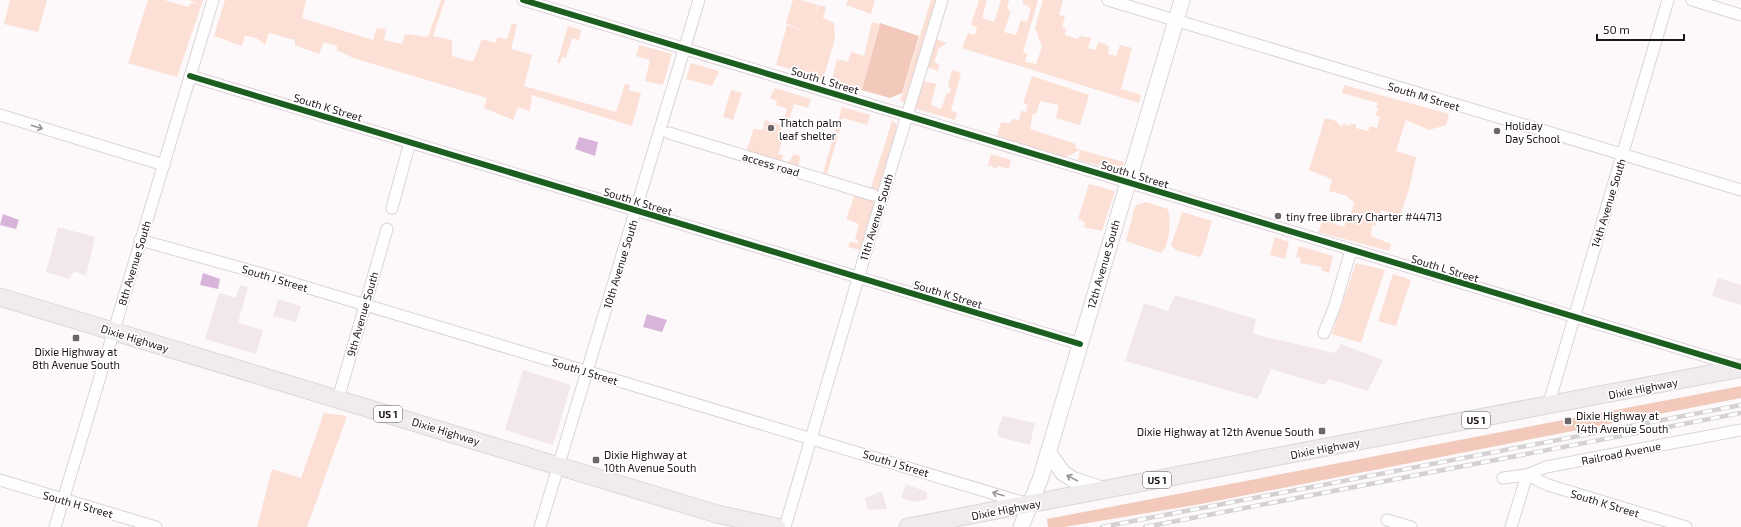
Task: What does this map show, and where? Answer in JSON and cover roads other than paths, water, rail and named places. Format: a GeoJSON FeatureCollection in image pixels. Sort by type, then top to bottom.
{"type":"FeatureCollection","features":[{"type":"Feature","properties":{"kind":"main road","name":"Dixie Highway"},"geometry":{"type":"LineString","coordinates":[[0,297],[717,514],[777,527]]}},
{"type":"Feature","properties":{"kind":"main road","name":"Dixie Highway"},"geometry":{"type":"LineString","coordinates":[[908,527],[1741,368]]}},
{"type":"Feature","properties":{"kind":"street","name":"South L Street"},"geometry":{"type":"LineString","coordinates":[[523,0],[1741,368]]}},
{"type":"Feature","properties":{"kind":"street","name":"10th Avenue South"},"geometry":{"type":"LineString","coordinates":[[540,527],[699,0]]}},
{"type":"Feature","properties":{"kind":"street","name":"11th Avenue South"},"geometry":{"type":"LineString","coordinates":[[785,527],[810,438],[942,0]]}},
{"type":"Feature","properties":{"kind":"street","name":"South M Street"},"geometry":{"type":"LineString","coordinates":[[1108,0],[1741,190]]}},
{"type":"Feature","properties":{"kind":"street","name":"12th Avenue South"},"geometry":{"type":"LineString","coordinates":[[1021,527],[1041,477],[1182,0]]}},
{"type":"Feature","properties":{"kind":"street","name":"14th Avenue South"},"geometry":{"type":"LineString","coordinates":[[1548,406],[1668,0]]}},
{"type":"Feature","properties":{"kind":"street"},"geometry":{"type":"LineString","coordinates":[[1692,0],[1741,15]]}},
{"type":"Feature","properties":{"kind":"street","name":"8th Avenue South"},"geometry":{"type":"LineString","coordinates":[[55,527],[140,240],[164,165],[210,1]]}},
{"type":"Feature","properties":{"kind":"street","name":"South K Street"},"geometry":{"type":"LineString","coordinates":[[190,76],[1080,344]]}},
{"type":"Feature","properties":{"kind":"street"},"geometry":{"type":"LineString","coordinates":[[0,115],[164,165]]}},
{"type":"Feature","properties":{"kind":"street","name":"access road"},"geometry":{"type":"LineString","coordinates":[[669,133],[873,195]]}},
{"type":"Feature","properties":{"kind":"street"},"geometry":{"type":"LineString","coordinates":[[392,208],[410,142]]}},
{"type":"Feature","properties":{"kind":"street","name":"9th Avenue South"},"geometry":{"type":"LineString","coordinates":[[338,399],[387,229]]}},
{"type":"Feature","properties":{"kind":"street","name":"South J Street"},"geometry":{"type":"LineString","coordinates":[[140,240],[587,371],[1030,504]]}},
{"type":"Feature","properties":{"kind":"street"},"geometry":{"type":"LineString","coordinates":[[1324,333],[1334,308],[1351,250]]}},
{"type":"Feature","properties":{"kind":"street","name":"Railroad Avenue"},"geometry":{"type":"LineString","coordinates":[[1503,478],[1527,475],[1546,467],[1741,430]]}},
{"type":"Feature","properties":{"kind":"street"},"geometry":{"type":"LineString","coordinates":[[1048,452],[1063,473],[1074,480],[1105,490]]}},
{"type":"Feature","properties":{"kind":"street"},"geometry":{"type":"LineString","coordinates":[[1511,527],[1527,475]]}},
{"type":"Feature","properties":{"kind":"street","name":"South K Street"},"geometry":{"type":"LineString","coordinates":[[1527,475],[1548,485],[1686,527]]}},
{"type":"Feature","properties":{"kind":"street","name":"South H Street"},"geometry":{"type":"LineString","coordinates":[[0,480],[156,527]]}},
{"type":"Feature","properties":{"kind":"street"},"geometry":{"type":"LineString","coordinates":[[1386,520],[1411,527]]}},
{"type":"Feature","properties":{"kind":"railway"},"geometry":{"type":"LineString","coordinates":[[1102,527],[1741,405]]}},
{"type":"Feature","properties":{"kind":"railway"},"geometry":{"type":"LineString","coordinates":[[1145,527],[1741,413]]}},
{"type":"Feature","properties":{"kind":"place","name":"Thatch palm leaf shelter"},"geometry":{"type":"Point","coordinates":[771,128]}},
{"type":"Feature","properties":{"kind":"place","name":"Holiday Day School"},"geometry":{"type":"Point","coordinates":[1497,131]}},
{"type":"Feature","properties":{"kind":"place","name":"tiny free library Charter #44713"},"geometry":{"type":"Point","coordinates":[1278,216]}},
{"type":"Feature","properties":{"kind":"place","name":"Dixie Highway at 8th Avenue South"},"geometry":{"type":"Point","coordinates":[76,338]}},
{"type":"Feature","properties":{"kind":"place","name":"Dixie Highway at 14th Avenue South"},"geometry":{"type":"Point","coordinates":[1568,421]}},
{"type":"Feature","properties":{"kind":"place","name":"Dixie Highway at 12th Avenue South"},"geometry":{"type":"Point","coordinates":[1322,431]}},
{"type":"Feature","properties":{"kind":"place","name":"Dixie Highway at 10th Avenue South"},"geometry":{"type":"Point","coordinates":[596,460]}}]}
